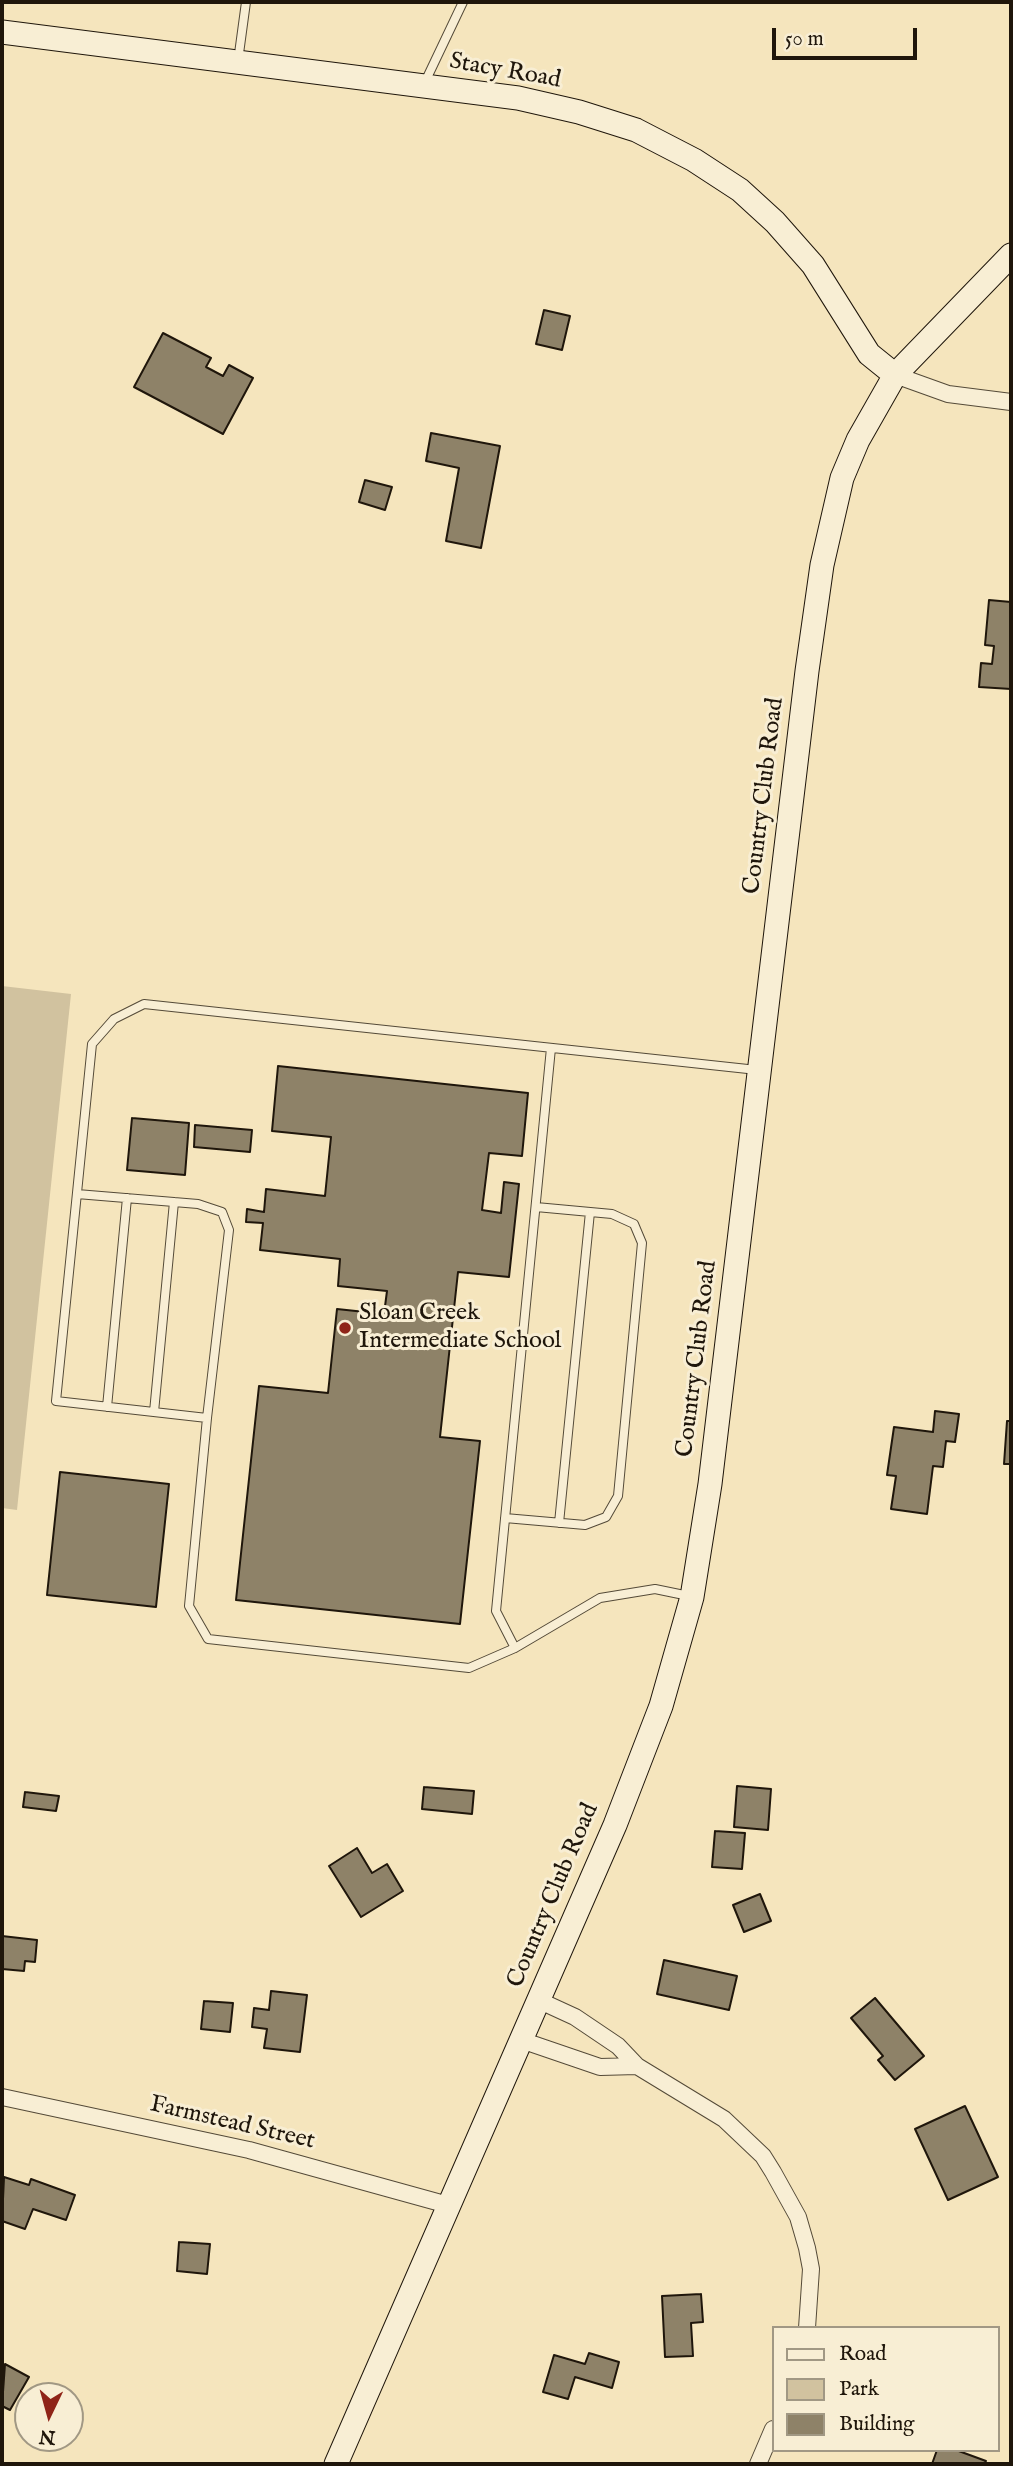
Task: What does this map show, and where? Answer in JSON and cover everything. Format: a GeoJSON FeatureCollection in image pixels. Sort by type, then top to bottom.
{"type":"FeatureCollection","features":[{"type":"Feature","properties":{"kind":"main road","name":"Stacy Road"},"geometry":{"type":"LineString","coordinates":[[2,32],[518,98],[579,112],[636,130],[694,160],[740,190],[775,222],[813,265],[869,354],[895,375]]}},
{"type":"Feature","properties":{"kind":"main road","name":"Country Club Road"},"geometry":{"type":"LineString","coordinates":[[336,2464],[615,1825],[662,1706],[692,1597],[710,1484],[758,1070],[822,565],[842,478],[858,440],[895,375],[1011,256]]}},
{"type":"Feature","properties":{"kind":"street"},"geometry":{"type":"LineString","coordinates":[[895,375],[948,394],[1011,402]]}},
{"type":"Feature","properties":{"kind":"street"},"geometry":{"type":"LineString","coordinates":[[538,2000],[575,2017],[618,2046],[637,2066],[724,2119],[768,2164],[798,2217],[807,2248],[811,2269],[807,2326]]}},
{"type":"Feature","properties":{"kind":"street"},"geometry":{"type":"LineString","coordinates":[[521,2040],[600,2067],[637,2066]]}},
{"type":"Feature","properties":{"kind":"street","name":"Farmstead Street"},"geometry":{"type":"LineString","coordinates":[[2,2097],[236,2147],[448,2205]]}},
{"type":"Feature","properties":{"kind":"street"},"geometry":{"type":"LineString","coordinates":[[758,2464],[772,2431]]}},
{"type":"Feature","properties":{"kind":"lane"},"geometry":{"type":"LineString","coordinates":[[238,62],[246,2]]}},
{"type":"Feature","properties":{"kind":"lane"},"geometry":{"type":"LineString","coordinates":[[423,85],[463,2]]}},
{"type":"Feature","properties":{"kind":"lane"},"geometry":{"type":"LineString","coordinates":[[207,1418],[56,1401],[92,1044],[114,1019],[144,1004],[758,1070]]}},
{"type":"Feature","properties":{"kind":"lane"},"geometry":{"type":"LineString","coordinates":[[515,1648],[496,1611],[551,1048]]}},
{"type":"Feature","properties":{"kind":"lane"},"geometry":{"type":"LineString","coordinates":[[77,1194],[198,1204],[222,1212],[229,1230],[189,1606],[208,1639],[469,1668],[515,1648],[600,1598],[655,1589],[692,1597]]}},
{"type":"Feature","properties":{"kind":"lane"},"geometry":{"type":"LineString","coordinates":[[107,1407],[127,1198]]}},
{"type":"Feature","properties":{"kind":"lane"},"geometry":{"type":"LineString","coordinates":[[154,1412],[174,1202]]}},
{"type":"Feature","properties":{"kind":"lane"},"geometry":{"type":"LineString","coordinates":[[505,1517],[585,1525],[606,1517],[618,1496],[642,1243],[634,1224],[612,1214],[536,1207]]}},
{"type":"Feature","properties":{"kind":"lane"},"geometry":{"type":"LineString","coordinates":[[559,1522],[590,1212]]}},
{"type":"Feature","properties":{"kind":"green space"},"geometry":{"type":"Polygon","coordinates":[[[2,986],[71,994],[17,1510],[2,1508],[2,986]]]}},
{"type":"Feature","properties":{"kind":"building"},"geometry":{"type":"Polygon","coordinates":[[[544,310],[570,316],[562,350],[536,344],[544,310]]]}},
{"type":"Feature","properties":{"kind":"building"},"geometry":{"type":"Polygon","coordinates":[[[163,333],[211,358],[206,367],[223,376],[229,365],[253,378],[223,434],[134,387],[163,333]]]}},
{"type":"Feature","properties":{"kind":"building"},"geometry":{"type":"Polygon","coordinates":[[[431,433],[500,446],[481,548],[446,541],[459,468],[426,461],[431,433]]]}},
{"type":"Feature","properties":{"kind":"building"},"geometry":{"type":"Polygon","coordinates":[[[365,480],[392,487],[385,510],[359,502],[365,480]]]}},
{"type":"Feature","properties":{"kind":"building"},"geometry":{"type":"Polygon","coordinates":[[[989,600],[1011,602],[1011,689],[979,687],[981,663],[992,664],[994,646],[985,645],[989,600]]]}},
{"type":"Feature","properties":{"kind":"building"},"geometry":{"type":"Polygon","coordinates":[[[278,1066],[528,1093],[522,1156],[489,1153],[482,1210],[501,1213],[504,1182],[519,1184],[509,1277],[458,1272],[440,1437],[480,1441],[460,1624],[236,1600],[259,1386],[328,1393],[337,1309],[384,1314],[387,1291],[338,1286],[340,1259],[260,1250],[263,1223],[246,1222],[247,1209],[264,1212],[266,1189],[325,1196],[331,1137],[272,1131],[278,1066]]]}},
{"type":"Feature","properties":{"kind":"building"},"geometry":{"type":"Polygon","coordinates":[[[132,1118],[189,1123],[185,1175],[127,1170],[132,1118]]]}},
{"type":"Feature","properties":{"kind":"building"},"geometry":{"type":"Polygon","coordinates":[[[195,1125],[252,1130],[250,1152],[194,1147],[195,1125]]]}},
{"type":"Feature","properties":{"kind":"building"},"geometry":{"type":"Polygon","coordinates":[[[935,1411],[959,1414],[955,1442],[946,1441],[943,1467],[933,1466],[927,1514],[891,1509],[896,1476],[887,1475],[894,1427],[933,1432],[935,1411]]]}},
{"type":"Feature","properties":{"kind":"building"},"geometry":{"type":"Polygon","coordinates":[[[1007,1421],[1011,1421],[1011,1464],[1004,1464],[1007,1421]]]}},
{"type":"Feature","properties":{"kind":"building"},"geometry":{"type":"Polygon","coordinates":[[[60,1472],[169,1484],[156,1607],[47,1595],[60,1472]]]}},
{"type":"Feature","properties":{"kind":"building"},"geometry":{"type":"Polygon","coordinates":[[[737,1786],[771,1789],[768,1830],[734,1827],[737,1786]]]}},
{"type":"Feature","properties":{"kind":"building"},"geometry":{"type":"Polygon","coordinates":[[[424,1787],[474,1791],[472,1814],[422,1809],[424,1787]]]}},
{"type":"Feature","properties":{"kind":"building"},"geometry":{"type":"Polygon","coordinates":[[[25,1792],[59,1796],[56,1811],[23,1807],[25,1792]]]}},
{"type":"Feature","properties":{"kind":"building"},"geometry":{"type":"Polygon","coordinates":[[[715,1831],[745,1833],[742,1869],[712,1867],[715,1831]]]}},
{"type":"Feature","properties":{"kind":"building"},"geometry":{"type":"Polygon","coordinates":[[[357,1848],[372,1873],[387,1864],[403,1891],[361,1917],[329,1866],[357,1848]]]}},
{"type":"Feature","properties":{"kind":"building"},"geometry":{"type":"Polygon","coordinates":[[[760,1894],[771,1921],[744,1932],[733,1905],[760,1894]]]}},
{"type":"Feature","properties":{"kind":"building"},"geometry":{"type":"Polygon","coordinates":[[[2,1936],[37,1940],[35,1962],[25,1961],[24,1971],[2,1969],[2,1936]]]}},
{"type":"Feature","properties":{"kind":"building"},"geometry":{"type":"Polygon","coordinates":[[[664,1960],[737,1976],[729,2010],[657,1994],[664,1960]]]}},
{"type":"Feature","properties":{"kind":"building"},"geometry":{"type":"Polygon","coordinates":[[[271,1991],[307,1995],[300,2052],[264,2048],[267,2029],[252,2027],[254,2008],[269,2010],[271,1991]]]}},
{"type":"Feature","properties":{"kind":"building"},"geometry":{"type":"Polygon","coordinates":[[[875,1998],[924,2056],[895,2080],[878,2060],[883,2056],[851,2018],[875,1998]]]}},
{"type":"Feature","properties":{"kind":"building"},"geometry":{"type":"Polygon","coordinates":[[[204,2001],[233,2003],[230,2032],[201,2029],[204,2001]]]}},
{"type":"Feature","properties":{"kind":"building"},"geometry":{"type":"Polygon","coordinates":[[[965,2106],[998,2177],[948,2200],[915,2129],[965,2106]]]}},
{"type":"Feature","properties":{"kind":"building"},"geometry":{"type":"Polygon","coordinates":[[[4,2177],[29,2185],[31,2179],[75,2195],[66,2220],[33,2209],[25,2229],[2,2221],[4,2177]]]}},
{"type":"Feature","properties":{"kind":"building"},"geometry":{"type":"Polygon","coordinates":[[[179,2242],[210,2244],[207,2274],[177,2271],[179,2242]]]}},
{"type":"Feature","properties":{"kind":"building"},"geometry":{"type":"Polygon","coordinates":[[[701,2294],[703,2322],[691,2323],[693,2356],[665,2357],[662,2296],[701,2294]]]}},
{"type":"Feature","properties":{"kind":"building"},"geometry":{"type":"Polygon","coordinates":[[[589,2353],[619,2362],[612,2388],[575,2377],[568,2399],[543,2392],[554,2355],[585,2364],[589,2353]]]}},
{"type":"Feature","properties":{"kind":"building"},"geometry":{"type":"Polygon","coordinates":[[[5,2364],[29,2377],[26,2382],[14,2382],[14,2403],[10,2410],[2,2406],[5,2364]]]}},
{"type":"Feature","properties":{"kind":"building"},"geometry":{"type":"Polygon","coordinates":[[[936,2452],[961,2452],[986,2461],[984,2464],[932,2464],[936,2452]]]}},
{"type":"Feature","properties":{"kind":"place","name":"Sloan Creek Intermediate School"},"geometry":{"type":"Point","coordinates":[345,1328]}}]}
